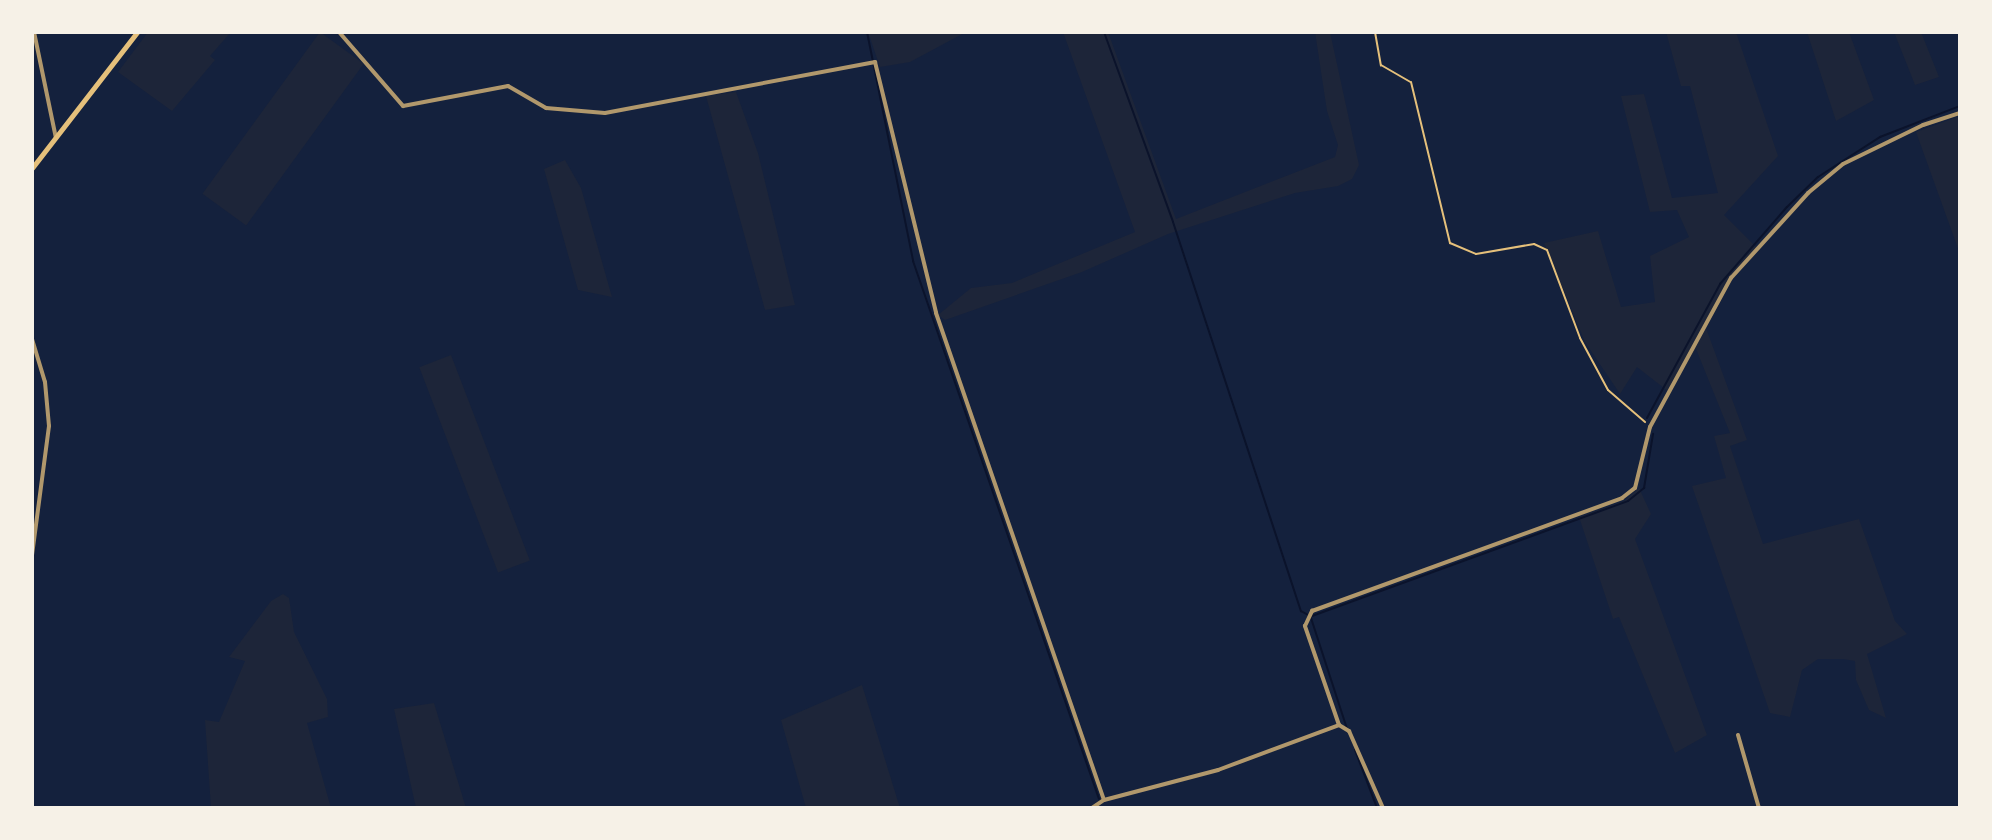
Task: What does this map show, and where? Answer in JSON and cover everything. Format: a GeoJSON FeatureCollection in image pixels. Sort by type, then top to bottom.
{"type":"FeatureCollection","features":[{"type":"Feature","properties":{"kind":"main road"},"geometry":{"type":"LineString","coordinates":[[32,168],[137,32]]}},
{"type":"Feature","properties":{"kind":"street"},"geometry":{"type":"LineString","coordinates":[[34,32],[56,138]]}},
{"type":"Feature","properties":{"kind":"street"},"geometry":{"type":"LineString","coordinates":[[339,32],[403,106],[508,86],[546,108],[605,113],[875,62],[936,313],[1104,800]]}},
{"type":"Feature","properties":{"kind":"street"},"geometry":{"type":"LineString","coordinates":[[1383,808],[1349,731],[1339,725],[1305,626],[1312,611],[1622,498],[1635,488],[1650,427],[1717,298],[1808,193],[1867,151],[1960,113]]}},
{"type":"Feature","properties":{"kind":"street"},"geometry":{"type":"LineString","coordinates":[[32,339],[45,382],[49,426],[32,555]]}},
{"type":"Feature","properties":{"kind":"street"},"geometry":{"type":"LineString","coordinates":[[1092,808],[1104,800],[1218,770],[1339,725]]}},
{"type":"Feature","properties":{"kind":"street"},"geometry":{"type":"LineString","coordinates":[[1738,735],[1759,808]]}},
{"type":"Feature","properties":{"kind":"path"},"geometry":{"type":"LineString","coordinates":[[1375,32],[1381,65],[1411,82],[1450,243],[1476,254],[1534,244],[1547,250],[1580,338],[1608,390],[1650,427]]}},
{"type":"Feature","properties":{"kind":"shaded area"},"geometry":{"type":"Polygon","coordinates":[[[148,32],[231,32],[210,56],[215,60],[172,111],[118,72],[148,32]]]}},
{"type":"Feature","properties":{"kind":"shaded area"},"geometry":{"type":"Polygon","coordinates":[[[320,32],[364,64],[246,226],[202,194],[320,32]]]}},
{"type":"Feature","properties":{"kind":"shaded area"},"geometry":{"type":"Polygon","coordinates":[[[868,32],[966,32],[910,62],[880,67],[868,32]]]}},
{"type":"Feature","properties":{"kind":"shaded area"},"geometry":{"type":"Polygon","coordinates":[[[1063,32],[1108,32],[1176,219],[1335,157],[1338,145],[1327,111],[1315,32],[1330,32],[1359,165],[1352,179],[1338,186],[1295,193],[1168,234],[1082,272],[945,320],[938,315],[971,288],[1012,283],[1135,232],[1063,32]]]}},
{"type":"Feature","properties":{"kind":"shaded area"},"geometry":{"type":"Polygon","coordinates":[[[1666,32],[1736,32],[1778,156],[1724,215],[1757,248],[1736,273],[1706,328],[1747,440],[1730,446],[1763,544],[1859,519],[1895,621],[1907,634],[1867,654],[1886,718],[1869,710],[1856,680],[1855,661],[1843,659],[1818,659],[1802,670],[1790,717],[1770,713],[1692,486],[1726,478],[1714,436],[1730,433],[1696,349],[1669,392],[1637,367],[1620,394],[1585,342],[1544,243],[1598,231],[1621,307],[1655,302],[1650,256],[1689,237],[1677,210],[1650,212],[1621,96],[1644,94],[1672,198],[1718,193],[1690,86],[1681,86],[1666,32]]]}},
{"type":"Feature","properties":{"kind":"shaded area"},"geometry":{"type":"Polygon","coordinates":[[[1807,32],[1849,32],[1874,100],[1836,121],[1807,32]]]}},
{"type":"Feature","properties":{"kind":"shaded area"},"geometry":{"type":"Polygon","coordinates":[[[1894,32],[1921,32],[1939,77],[1915,85],[1894,32]]]}},
{"type":"Feature","properties":{"kind":"shaded area"},"geometry":{"type":"Polygon","coordinates":[[[736,92],[758,153],[795,305],[765,310],[706,96],[736,92]]]}},
{"type":"Feature","properties":{"kind":"shaded area"},"geometry":{"type":"Polygon","coordinates":[[[1960,116],[1960,254],[1916,132],[1960,116]]]}},
{"type":"Feature","properties":{"kind":"shaded area"},"geometry":{"type":"Polygon","coordinates":[[[565,160],[581,188],[612,297],[578,290],[544,169],[565,160]]]}},
{"type":"Feature","properties":{"kind":"shaded area"},"geometry":{"type":"Polygon","coordinates":[[[451,355],[530,560],[498,573],[419,367],[451,355]]]}},
{"type":"Feature","properties":{"kind":"shaded area"},"geometry":{"type":"Polygon","coordinates":[[[1639,488],[1651,514],[1635,539],[1707,735],[1675,753],[1619,617],[1613,619],[1579,517],[1624,501],[1639,488]]]}},
{"type":"Feature","properties":{"kind":"shaded area"},"geometry":{"type":"Polygon","coordinates":[[[283,594],[289,598],[294,632],[327,699],[328,717],[307,723],[331,808],[211,808],[205,720],[219,722],[245,661],[229,657],[271,601],[283,594]]]}},
{"type":"Feature","properties":{"kind":"shaded area"},"geometry":{"type":"Polygon","coordinates":[[[862,685],[900,808],[806,808],[781,720],[862,685]]]}},
{"type":"Feature","properties":{"kind":"shaded area"},"geometry":{"type":"Polygon","coordinates":[[[434,703],[466,808],[416,808],[394,709],[434,703]]]}},
{"type":"Feature","properties":{"kind":"waterway"},"geometry":{"type":"LineString","coordinates":[[867,32],[913,261],[1099,799]]}},
{"type":"Feature","properties":{"kind":"waterway"},"geometry":{"type":"LineString","coordinates":[[1104,32],[1173,222],[1301,611],[1310,616]]}},
{"type":"Feature","properties":{"kind":"waterway"},"geometry":{"type":"LineString","coordinates":[[1647,418],[1720,284],[1787,207],[1818,177],[1880,137],[1960,106]]}},
{"type":"Feature","properties":{"kind":"waterway"},"geometry":{"type":"LineString","coordinates":[[1312,616],[1628,501],[1644,488],[1653,434]]}},
{"type":"Feature","properties":{"kind":"waterway"},"geometry":{"type":"LineString","coordinates":[[1311,618],[1347,729]]}},
{"type":"Feature","properties":{"kind":"waterway"},"geometry":{"type":"LineString","coordinates":[[1355,750],[1377,808]]}}]}
